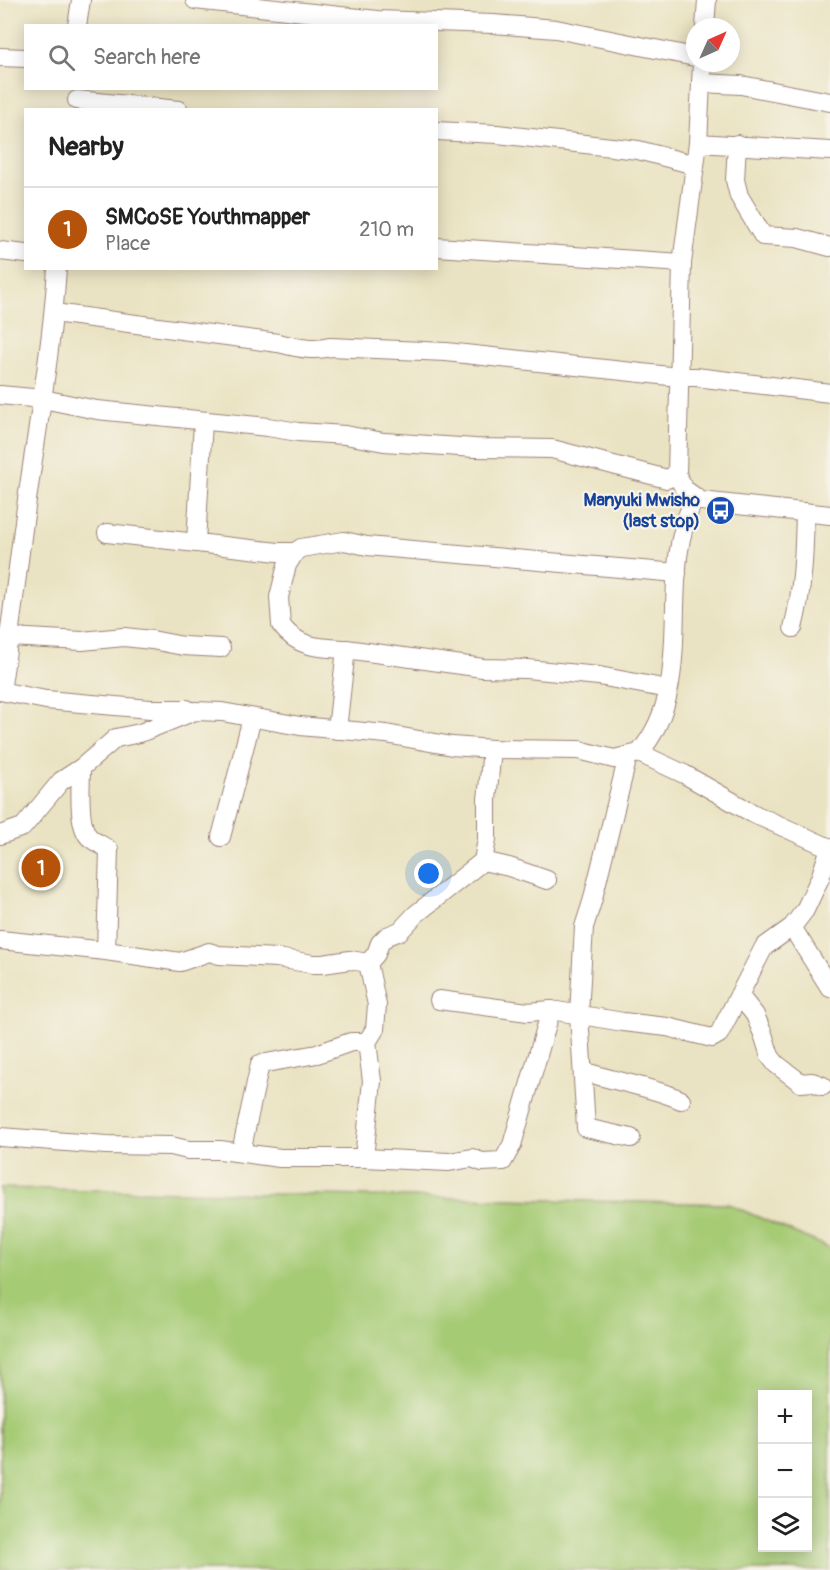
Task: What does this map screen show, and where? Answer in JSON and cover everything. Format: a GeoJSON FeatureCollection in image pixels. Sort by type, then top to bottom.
{"type":"FeatureCollection","features":[{"type":"Feature","properties":{"kind":"street"},"geometry":{"type":"LineString","coordinates":[[77,24],[81,0]]}},
{"type":"Feature","properties":{"kind":"street"},"geometry":{"type":"LineString","coordinates":[[195,0],[377,20],[493,24],[556,29],[686,55]]}},
{"type":"Feature","properties":{"kind":"street"},"geometry":{"type":"LineString","coordinates":[[706,18],[707,0]]}},
{"type":"Feature","properties":{"kind":"street"},"geometry":{"type":"LineString","coordinates":[[0,57],[24,58]]}},
{"type":"Feature","properties":{"kind":"street"},"geometry":{"type":"LineString","coordinates":[[702,72],[698,143],[682,263],[677,474],[684,489],[695,498],[712,504],[830,515]]}},
{"type":"Feature","properties":{"kind":"street"},"geometry":{"type":"LineString","coordinates":[[701,83],[741,85],[830,102]]}},
{"type":"Feature","properties":{"kind":"street"},"geometry":{"type":"LineString","coordinates":[[76,100],[158,108]]}},
{"type":"Feature","properties":{"kind":"street"},"geometry":{"type":"LineString","coordinates":[[438,131],[496,134],[638,150],[694,165]]}},
{"type":"Feature","properties":{"kind":"street"},"geometry":{"type":"LineString","coordinates":[[698,143],[830,151]]}},
{"type":"Feature","properties":{"kind":"street"},"geometry":{"type":"LineString","coordinates":[[737,144],[735,180],[739,196],[763,236],[797,238],[830,247]]}},
{"type":"Feature","properties":{"kind":"street"},"geometry":{"type":"LineString","coordinates":[[438,247],[682,263]]}},
{"type":"Feature","properties":{"kind":"street"},"geometry":{"type":"LineString","coordinates":[[0,251],[24,254]]}},
{"type":"Feature","properties":{"kind":"street"},"geometry":{"type":"LineString","coordinates":[[57,270],[44,399],[15,581],[10,637],[0,691],[46,700],[150,709],[222,712],[252,718],[386,734],[452,746],[492,749],[556,748],[579,750],[614,759],[633,755],[684,774],[752,813],[830,848],[805,910],[792,927],[764,947],[719,1034],[712,1038],[667,1027],[551,1010],[528,1012],[439,1000]]}},
{"type":"Feature","properties":{"kind":"street"},"geometry":{"type":"LineString","coordinates":[[54,313],[278,343],[305,350],[330,347],[446,352],[830,393]]}},
{"type":"Feature","properties":{"kind":"street"},"geometry":{"type":"LineString","coordinates":[[0,395],[44,399],[97,410],[345,435],[384,442],[475,448],[552,449],[667,479],[677,474]]}},
{"type":"Feature","properties":{"kind":"street"},"geometry":{"type":"LineString","coordinates":[[196,542],[203,422]]}},
{"type":"Feature","properties":{"kind":"street"},"geometry":{"type":"LineString","coordinates":[[631,1138],[586,1128],[579,1014],[584,927],[633,755],[660,722],[665,710],[674,644],[677,573],[684,526],[695,498]]}},
{"type":"Feature","properties":{"kind":"street"},"geometry":{"type":"LineString","coordinates":[[793,628],[802,584],[805,512]]}},
{"type":"Feature","properties":{"kind":"street"},"geometry":{"type":"LineString","coordinates":[[107,533],[295,552]]}},
{"type":"Feature","properties":{"kind":"street"},"geometry":{"type":"LineString","coordinates":[[668,689],[599,676],[527,669],[483,668],[299,643],[281,625],[279,597],[287,565],[295,552],[301,548],[344,541],[367,546],[677,573]]}},
{"type":"Feature","properties":{"kind":"street"},"geometry":{"type":"LineString","coordinates":[[10,637],[71,641],[124,637],[183,646],[221,648]]}},
{"type":"Feature","properties":{"kind":"street"},"geometry":{"type":"LineString","coordinates":[[337,729],[346,649]]}},
{"type":"Feature","properties":{"kind":"street"},"geometry":{"type":"LineString","coordinates":[[0,835],[23,827],[61,781],[81,768],[116,738],[140,732],[195,711]]}},
{"type":"Feature","properties":{"kind":"street"},"geometry":{"type":"LineString","coordinates":[[221,837],[252,718]]}},
{"type":"Feature","properties":{"kind":"street"},"geometry":{"type":"LineString","coordinates":[[364,1158],[372,1081],[367,1042],[375,1029],[377,1005],[369,963],[380,943],[387,936],[400,931],[416,914],[483,861],[487,839],[487,800],[492,749]]}},
{"type":"Feature","properties":{"kind":"street"},"geometry":{"type":"LineString","coordinates":[[81,768],[81,806],[84,827],[89,837],[109,850],[106,951]]}},
{"type":"Feature","properties":{"kind":"street"},"geometry":{"type":"LineString","coordinates":[[483,861],[546,880]]}},
{"type":"Feature","properties":{"kind":"street"},"geometry":{"type":"LineString","coordinates":[[792,927],[830,988]]}},
{"type":"Feature","properties":{"kind":"street"},"geometry":{"type":"LineString","coordinates":[[0,940],[106,951],[180,962],[209,952],[219,955],[277,958],[313,964],[350,960],[369,963]]}},
{"type":"Feature","properties":{"kind":"street"},"geometry":{"type":"LineString","coordinates":[[739,994],[754,1015],[770,1056],[776,1064],[801,1083],[812,1082],[823,1086]]}},
{"type":"Feature","properties":{"kind":"street"},"geometry":{"type":"LineString","coordinates":[[0,1137],[106,1145],[171,1146],[188,1150],[241,1152],[261,1157],[280,1158],[364,1158],[449,1162],[472,1158],[482,1162],[503,1161],[512,1145],[551,1010]]}},
{"type":"Feature","properties":{"kind":"street"},"geometry":{"type":"LineString","coordinates":[[241,1152],[260,1064],[317,1054],[351,1042],[367,1042]]}},
{"type":"Feature","properties":{"kind":"street"},"geometry":{"type":"LineString","coordinates":[[583,1071],[651,1089],[681,1100]]}},
{"type":"Feature","properties":{"kind":"green space"},"geometry":{"type":"Polygon","coordinates":[[[0,1188],[728,1204],[830,1248],[830,1570],[0,1570],[0,1188]]]}},
{"type":"Feature","properties":{"kind":"place","name":"Manyuki Mwisho (last stop)"},"geometry":{"type":"Point","coordinates":[721,510]}},
{"type":"Feature","properties":{"kind":"place","name":"SMCoSE Youthmapper"},"geometry":{"type":"Point","coordinates":[41,868]}}]}
